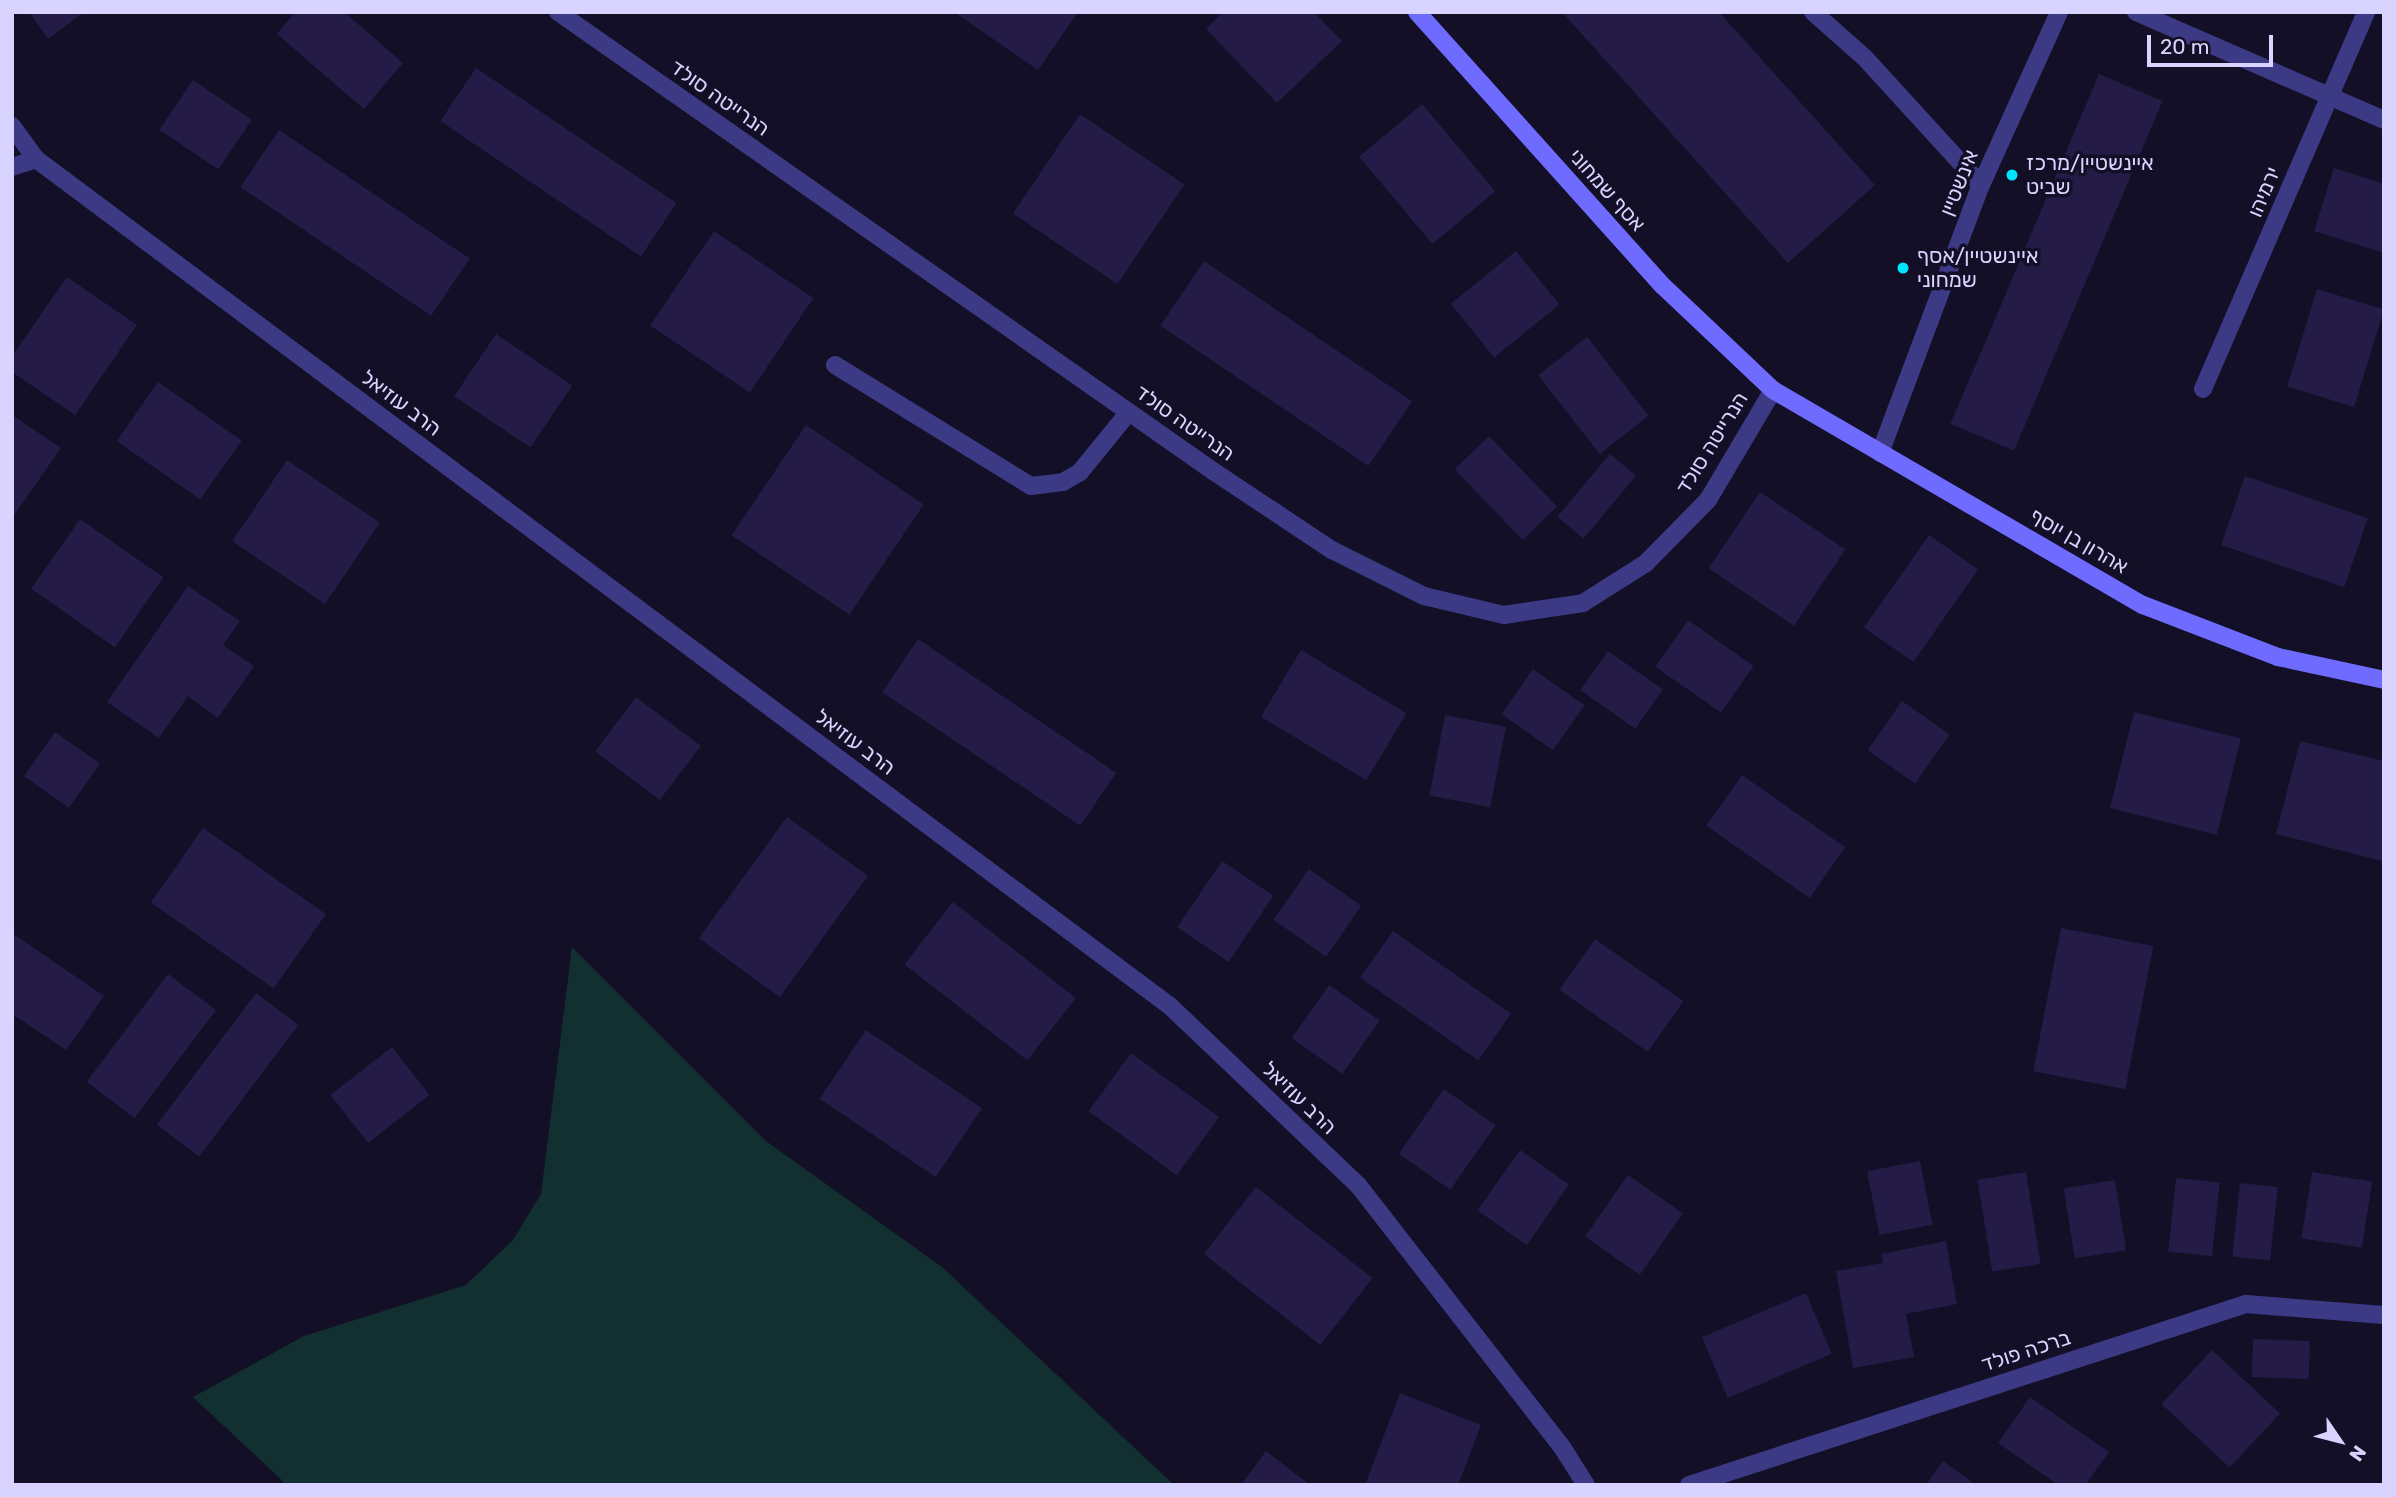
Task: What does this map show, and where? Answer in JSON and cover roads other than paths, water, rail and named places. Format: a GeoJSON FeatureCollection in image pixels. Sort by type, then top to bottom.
{"type":"FeatureCollection","features":[{"type":"Feature","properties":{"kind":"street","name":"הנרייטה סולד"},"geometry":{"type":"LineString","coordinates":[[558,12],[1129,412],[1332,550],[1424,596],[1504,615],[1583,603],[1646,563],[1708,500],[1773,390]]}},
{"type":"Feature","properties":{"kind":"street","name":"אסף שמחוני"},"geometry":{"type":"LineString","coordinates":[[1417,12],[1663,286],[1773,390]]}},
{"type":"Feature","properties":{"kind":"street"},"geometry":{"type":"LineString","coordinates":[[1813,12],[1865,58],[1981,185]]}},
{"type":"Feature","properties":{"kind":"street","name":"אינשטיין"},"geometry":{"type":"LineString","coordinates":[[1881,453],[1981,185],[2059,12]]}},
{"type":"Feature","properties":{"kind":"street"},"geometry":{"type":"LineString","coordinates":[[2136,12],[2329,99],[2384,120]]}},
{"type":"Feature","properties":{"kind":"street","name":"ירמיהו"},"geometry":{"type":"LineString","coordinates":[[2203,389],[2366,12]]}},
{"type":"Feature","properties":{"kind":"street","name":"הרב עוזיאל"},"geometry":{"type":"LineString","coordinates":[[12,126],[36,159],[1171,1007],[1358,1185],[1562,1447],[1586,1485]]}},
{"type":"Feature","properties":{"kind":"street"},"geometry":{"type":"LineString","coordinates":[[12,167],[36,159]]}},
{"type":"Feature","properties":{"kind":"street"},"geometry":{"type":"LineString","coordinates":[[835,365],[1031,486],[1056,484],[1080,472],[1129,412]]}},
{"type":"Feature","properties":{"kind":"street","name":"אהרון בן יוסף"},"geometry":{"type":"LineString","coordinates":[[1773,390],[2143,605],[2278,657],[2384,680]]}},
{"type":"Feature","properties":{"kind":"street","name":"ברכה פולד"},"geometry":{"type":"LineString","coordinates":[[1689,1485],[2246,1304],[2384,1315]]}},
{"type":"Feature","properties":{"kind":"place","name":"איינשטיין/מרכז שביט"},"geometry":{"type":"Point","coordinates":[2012,175]}},
{"type":"Feature","properties":{"kind":"place","name":"איינשטיין/אסף שמחוני"},"geometry":{"type":"Point","coordinates":[1903,268]}}]}
